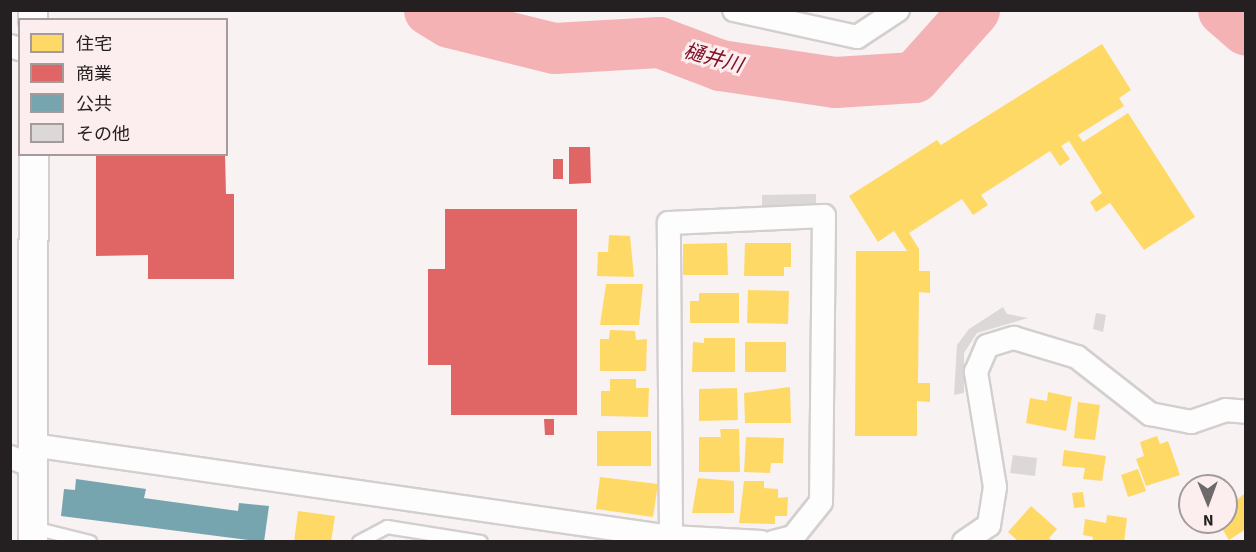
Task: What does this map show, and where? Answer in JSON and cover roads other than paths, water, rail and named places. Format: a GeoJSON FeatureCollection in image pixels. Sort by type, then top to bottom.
{"type":"FeatureCollection","features":[{"type":"Feature","properties":{"kind":"street"},"geometry":{"type":"LineString","coordinates":[[734,10],[857,37],[898,10]]}},
{"type":"Feature","properties":{"kind":"street"},"geometry":{"type":"LineString","coordinates":[[34,156],[25,456],[34,535]]}},
{"type":"Feature","properties":{"kind":"street"},"geometry":{"type":"LineString","coordinates":[[671,537],[669,223],[824,216],[821,502],[793,537],[773,542]]}},
{"type":"Feature","properties":{"kind":"street"},"geometry":{"type":"LineString","coordinates":[[964,542],[989,525],[995,487],[976,372],[987,346],[1014,338],[1077,357],[1150,414],[1191,422],[1225,410],[1245,412]]}},
{"type":"Feature","properties":{"kind":"street"},"geometry":{"type":"LineString","coordinates":[[25,456],[671,537],[761,542]]}},
{"type":"Feature","properties":{"kind":"lane"},"geometry":{"type":"LineString","coordinates":[[359,542],[387,527],[419,537],[482,542]]}},
{"type":"Feature","properties":{"kind":"lane"},"geometry":{"type":"LineString","coordinates":[[34,535],[90,542]]}},
{"type":"Feature","properties":{"kind":"waterway","name":"樋井川"},"geometry":{"type":"LineString","coordinates":[[429,10],[449,22],[554,48],[659,42],[720,65],[835,82],[914,77],[974,10]]}},
{"type":"Feature","properties":{"kind":"waterway","name":"樋井川"},"geometry":{"type":"LineString","coordinates":[[1223,10],[1246,30]]}}]}
